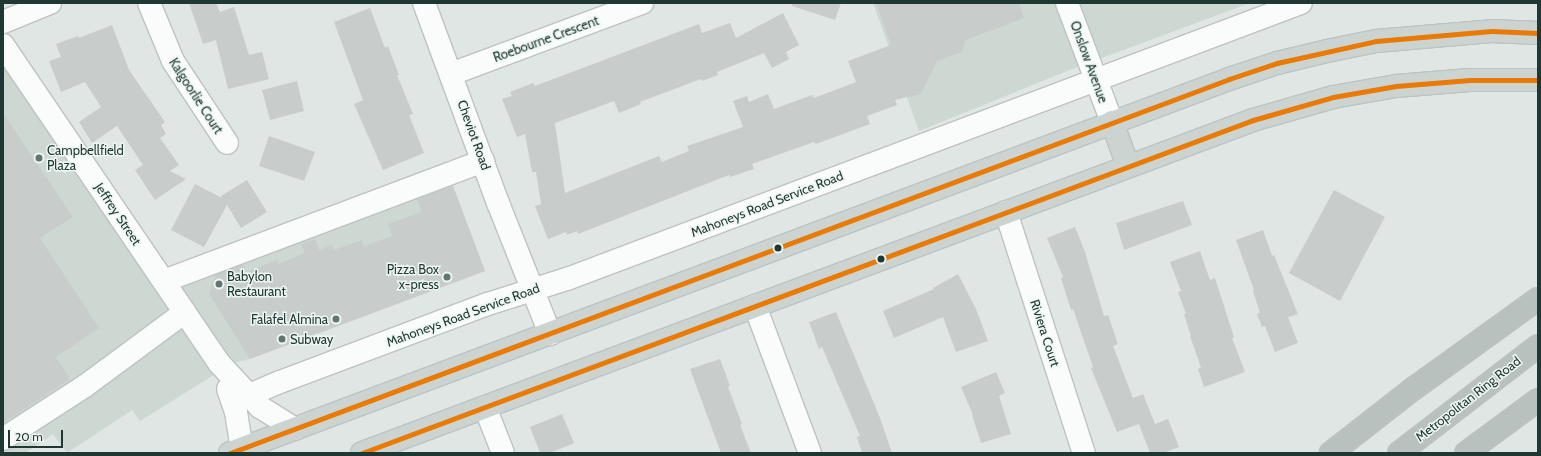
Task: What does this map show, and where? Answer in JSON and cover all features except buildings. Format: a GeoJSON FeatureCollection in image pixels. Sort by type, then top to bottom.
{"type":"FeatureCollection","features":[{"type":"Feature","properties":{"kind":"highway"},"geometry":{"type":"LineString","coordinates":[[1332,453],[1413,389],[1538,299]]}},
{"type":"Feature","properties":{"kind":"highway","name":"Metropolitan Ring Road"},"geometry":{"type":"LineString","coordinates":[[1399,453],[1538,346]]}},
{"type":"Feature","properties":{"kind":"highway"},"geometry":{"type":"LineString","coordinates":[[1466,453],[1538,400]]}},
{"type":"Feature","properties":{"kind":"main road"},"geometry":{"type":"LineString","coordinates":[[239,452],[295,429],[1112,122],[1277,63],[1376,41],[1492,31],[1537,32]]}},
{"type":"Feature","properties":{"kind":"main road"},"geometry":{"type":"LineString","coordinates":[[362,453],[1252,120],[1340,96],[1396,86],[1435,82],[1507,79],[1538,80]]}},
{"type":"Feature","properties":{"kind":"main road","name":"Onslow Avenue"},"geometry":{"type":"LineString","coordinates":[[1112,122],[1128,166]]}},
{"type":"Feature","properties":{"kind":"street"},"geometry":{"type":"LineString","coordinates":[[3,22],[50,3]]}},
{"type":"Feature","properties":{"kind":"street","name":"Kalgoorlie Court"},"geometry":{"type":"LineString","coordinates":[[149,3],[173,61],[227,143]]}},
{"type":"Feature","properties":{"kind":"street","name":"Cheviot Road"},"geometry":{"type":"LineString","coordinates":[[424,3],[550,334]]}},
{"type":"Feature","properties":{"kind":"street","name":"Roebourne Crescent"},"geometry":{"type":"LineString","coordinates":[[451,74],[642,3]]}},
{"type":"Feature","properties":{"kind":"street","name":"Onslow Avenue"},"geometry":{"type":"LineString","coordinates":[[1067,3],[1112,122]]}},
{"type":"Feature","properties":{"kind":"street","name":"Mahoneys Road Service Road"},"geometry":{"type":"LineString","coordinates":[[240,399],[309,371],[532,289],[582,273],[1301,3]]}},
{"type":"Feature","properties":{"kind":"street","name":"Jeffrey Street"},"geometry":{"type":"LineString","coordinates":[[3,45],[185,312],[219,363],[240,399],[239,452]]}},
{"type":"Feature","properties":{"kind":"street"},"geometry":{"type":"LineString","coordinates":[[164,281],[483,161]]}},
{"type":"Feature","properties":{"kind":"street","name":"Riviera Court"},"geometry":{"type":"LineString","coordinates":[[1006,212],[1084,453]]}},
{"type":"Feature","properties":{"kind":"street"},"geometry":{"type":"LineString","coordinates":[[754,306],[810,453]]}},
{"type":"Feature","properties":{"kind":"street"},"geometry":{"type":"LineString","coordinates":[[3,440],[86,386],[185,312]]}},
{"type":"Feature","properties":{"kind":"street","name":"Jeffrey Street"},"geometry":{"type":"LineString","coordinates":[[240,399],[295,429]]}},
{"type":"Feature","properties":{"kind":"street"},"geometry":{"type":"LineString","coordinates":[[485,407],[503,453]]}},
{"type":"Feature","properties":{"kind":"shaded area"},"geometry":{"type":"Polygon","coordinates":[[[873,3],[1250,3],[1072,69],[919,131],[873,3]]]}},
{"type":"Feature","properties":{"kind":"shaded area","name":"Campbellfield Plaza"},"geometry":{"type":"Polygon","coordinates":[[[3,36],[149,281],[214,375],[140,421],[132,410],[67,453],[53,434],[26,453],[3,453],[3,36]]]}},
{"type":"Feature","properties":{"kind":"shaded area"},"geometry":{"type":"Polygon","coordinates":[[[445,166],[485,271],[250,359],[237,362],[233,368],[173,276],[445,166]]]}},
{"type":"Feature","properties":{"kind":"transit line"},"geometry":{"type":"LineString","coordinates":[[230,453],[1229,79],[1277,63],[1376,41],[1492,31],[1538,33]]}},
{"type":"Feature","properties":{"kind":"transit line"},"geometry":{"type":"LineString","coordinates":[[362,453],[1253,120],[1333,97],[1396,86],[1470,80],[1538,80]]}},
{"type":"Feature","properties":{"kind":"place","name":"Campbellfield Plaza"},"geometry":{"type":"Point","coordinates":[39,158]}},
{"type":"Feature","properties":{"kind":"place","name":"Pizza Box x-press"},"geometry":{"type":"Point","coordinates":[447,277]}},
{"type":"Feature","properties":{"kind":"place","name":"Babylon Restaurant"},"geometry":{"type":"Point","coordinates":[219,284]}},
{"type":"Feature","properties":{"kind":"place","name":"Falafel Almina"},"geometry":{"type":"Point","coordinates":[336,319]}},
{"type":"Feature","properties":{"kind":"place","name":"Subway"},"geometry":{"type":"Point","coordinates":[282,339]}}]}
